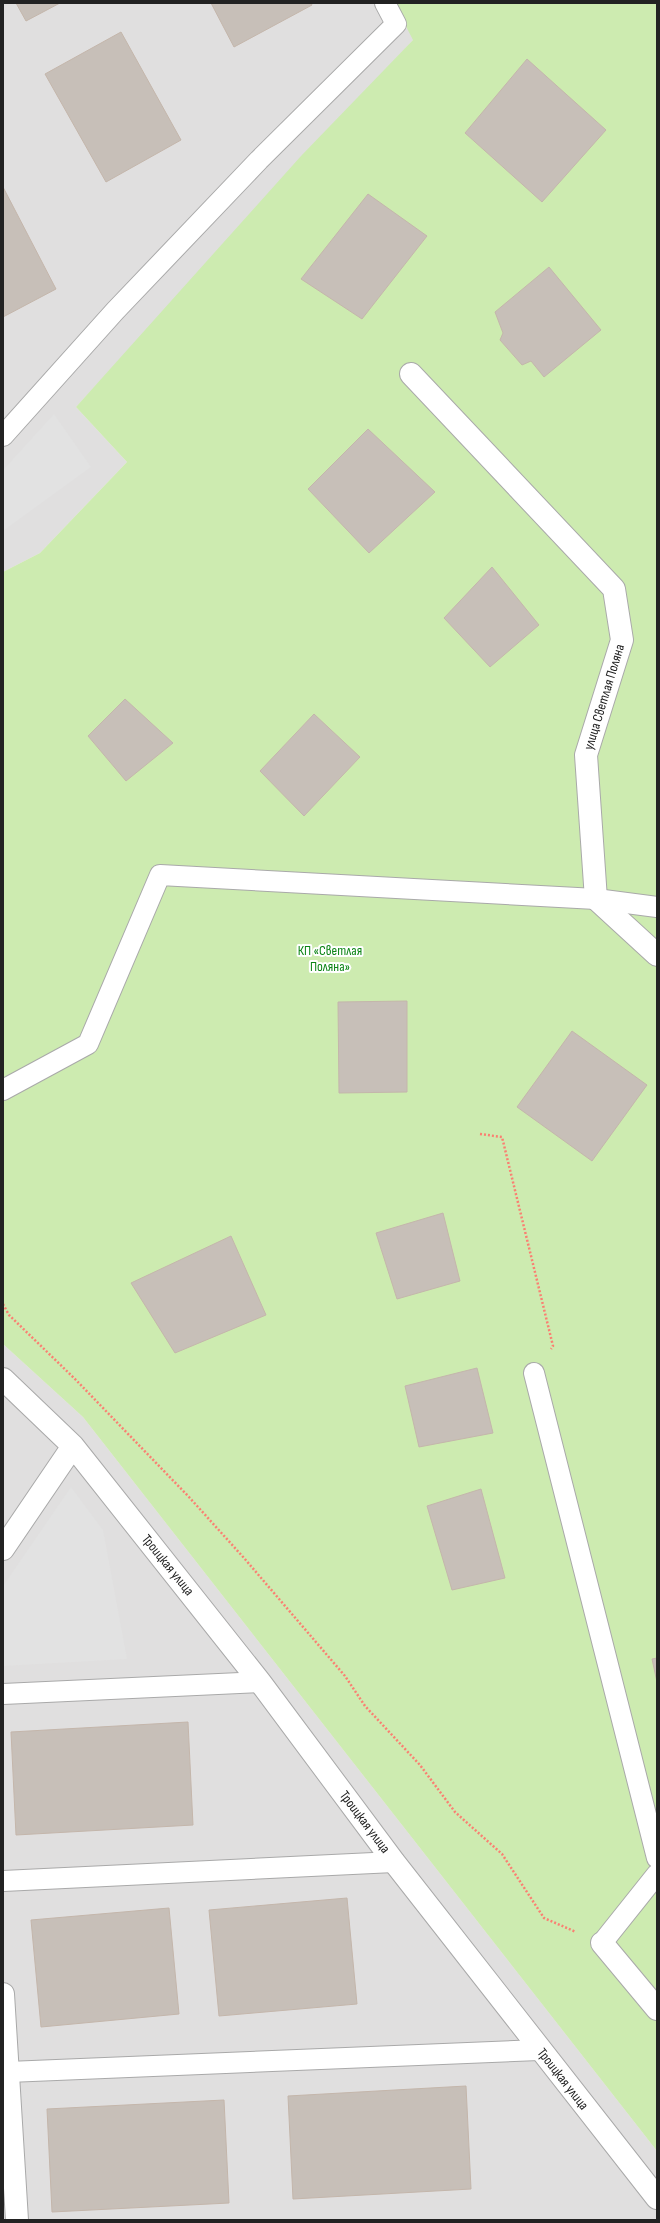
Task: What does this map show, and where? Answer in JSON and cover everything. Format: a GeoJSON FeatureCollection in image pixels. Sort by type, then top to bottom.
{"type":"FeatureCollection","features":[{"type":"Feature","properties":{"kind":"street","name":"улица Светлая Поляна"},"geometry":{"type":"LineString","coordinates":[[411,374],[614,589],[622,640],[586,755],[596,899]]}},
{"type":"Feature","properties":{"kind":"street"},"geometry":{"type":"LineString","coordinates":[[596,899],[657,955]]}},
{"type":"Feature","properties":{"kind":"street","name":"Троицкая улица"},"geometry":{"type":"LineString","coordinates":[[3,1379],[73,1446],[260,1682],[394,1862],[539,2050],[657,2198]]}},
{"type":"Feature","properties":{"kind":"street"},"geometry":{"type":"LineString","coordinates":[[3,1549],[73,1446]]}},
{"type":"Feature","properties":{"kind":"street"},"geometry":{"type":"LineString","coordinates":[[602,1943],[657,2009]]}},
{"type":"Feature","properties":{"kind":"street"},"geometry":{"type":"LineString","coordinates":[[3,1994],[17,2220]]}},
{"type":"Feature","properties":{"kind":"lane"},"geometry":{"type":"LineString","coordinates":[[3,436],[115,311],[259,160],[396,24],[385,3]]}},
{"type":"Feature","properties":{"kind":"lane"},"geometry":{"type":"LineString","coordinates":[[3,1090],[88,1044],[160,875],[596,899],[657,907]]}},
{"type":"Feature","properties":{"kind":"lane"},"geometry":{"type":"LineString","coordinates":[[534,1373],[657,1858]]}},
{"type":"Feature","properties":{"kind":"lane"},"geometry":{"type":"LineString","coordinates":[[3,1694],[260,1682]]}},
{"type":"Feature","properties":{"kind":"lane"},"geometry":{"type":"LineString","coordinates":[[3,1881],[394,1862]]}},
{"type":"Feature","properties":{"kind":"lane"},"geometry":{"type":"LineString","coordinates":[[602,1943],[657,1874]]}},
{"type":"Feature","properties":{"kind":"lane"},"geometry":{"type":"LineString","coordinates":[[8,2072],[539,2050]]}},
{"type":"Feature","properties":{"kind":"path"},"geometry":{"type":"LineString","coordinates":[[480,1134],[502,1137],[554,1346],[534,1373]]}},
{"type":"Feature","properties":{"kind":"path"},"geometry":{"type":"LineString","coordinates":[[3,1304],[9,1315],[129,1435],[244,1558],[345,1676],[365,1706],[420,1765],[455,1812],[502,1854],[544,1918],[602,1943]]}},
{"type":"Feature","properties":{"kind":"shaded area"},"geometry":{"type":"Polygon","coordinates":[[[3,3],[447,3],[76,407],[127,462],[40,553],[3,572],[3,3]]]}},
{"type":"Feature","properties":{"kind":"shaded area"},"geometry":{"type":"Polygon","coordinates":[[[54,414],[91,467],[3,531],[3,470],[54,414]]]}},
{"type":"Feature","properties":{"kind":"shaded area"},"geometry":{"type":"Polygon","coordinates":[[[3,1344],[83,1417],[657,2151],[657,2220],[3,2220],[3,1344]]]}},
{"type":"Feature","properties":{"kind":"shaded area"},"geometry":{"type":"Polygon","coordinates":[[[71,1487],[103,1530],[127,1659],[3,1666],[3,1586],[71,1487]]]}},
{"type":"Feature","properties":{"kind":"green space","name":"КП «Светлая Поляна»"},"geometry":{"type":"Polygon","coordinates":[[[394,3],[657,3],[657,2151],[83,1417],[3,1344],[3,572],[40,553],[127,462],[76,407],[301,156],[413,40],[394,3]]]}},
{"type":"Feature","properties":{"kind":"building"},"geometry":{"type":"Polygon","coordinates":[[[16,3],[60,3],[26,21],[16,3]]]}},
{"type":"Feature","properties":{"kind":"building"},"geometry":{"type":"Polygon","coordinates":[[[211,3],[311,3],[312,5],[234,47],[211,3]]]}},
{"type":"Feature","properties":{"kind":"building"},"geometry":{"type":"Polygon","coordinates":[[[121,32],[181,140],[106,182],[45,74],[121,32]]]}},
{"type":"Feature","properties":{"kind":"building"},"geometry":{"type":"Polygon","coordinates":[[[527,59],[606,130],[542,202],[465,133],[527,59]]]}},
{"type":"Feature","properties":{"kind":"building"},"geometry":{"type":"Polygon","coordinates":[[[3,187],[56,289],[3,317],[3,187]]]}},
{"type":"Feature","properties":{"kind":"building"},"geometry":{"type":"Polygon","coordinates":[[[368,194],[427,236],[362,319],[301,279],[368,194]]]}},
{"type":"Feature","properties":{"kind":"building"},"geometry":{"type":"Polygon","coordinates":[[[549,267],[601,330],[544,377],[531,361],[522,365],[500,340],[503,333],[495,312],[549,267]]]}},
{"type":"Feature","properties":{"kind":"building"},"geometry":{"type":"Polygon","coordinates":[[[368,429],[435,492],[369,553],[308,489],[368,429]]]}},
{"type":"Feature","properties":{"kind":"building"},"geometry":{"type":"Polygon","coordinates":[[[492,567],[539,625],[490,667],[444,618],[492,567]]]}},
{"type":"Feature","properties":{"kind":"building"},"geometry":{"type":"Polygon","coordinates":[[[125,699],[173,743],[126,781],[88,736],[125,699]]]}},
{"type":"Feature","properties":{"kind":"building"},"geometry":{"type":"Polygon","coordinates":[[[314,714],[360,757],[304,816],[260,771],[314,714]]]}},
{"type":"Feature","properties":{"kind":"building"},"geometry":{"type":"Polygon","coordinates":[[[407,1001],[407,1092],[339,1093],[338,1002],[407,1001]]]}},
{"type":"Feature","properties":{"kind":"building"},"geometry":{"type":"Polygon","coordinates":[[[572,1031],[647,1085],[592,1161],[517,1107],[572,1031]]]}},
{"type":"Feature","properties":{"kind":"building"},"geometry":{"type":"Polygon","coordinates":[[[443,1213],[460,1281],[397,1299],[376,1233],[443,1213]]]}},
{"type":"Feature","properties":{"kind":"building"},"geometry":{"type":"Polygon","coordinates":[[[231,1236],[266,1315],[175,1353],[131,1283],[231,1236]]]}},
{"type":"Feature","properties":{"kind":"building"},"geometry":{"type":"Polygon","coordinates":[[[477,1368],[493,1433],[419,1447],[405,1386],[477,1368]]]}},
{"type":"Feature","properties":{"kind":"building"},"geometry":{"type":"Polygon","coordinates":[[[481,1489],[505,1578],[452,1590],[427,1506],[481,1489]]]}},
{"type":"Feature","properties":{"kind":"building"},"geometry":{"type":"Polygon","coordinates":[[[657,1658],[657,1682],[652,1659],[657,1658]]]}},
{"type":"Feature","properties":{"kind":"building"},"geometry":{"type":"Polygon","coordinates":[[[188,1722],[193,1825],[16,1835],[11,1732],[188,1722]]]}},
{"type":"Feature","properties":{"kind":"building"},"geometry":{"type":"Polygon","coordinates":[[[347,1898],[357,2004],[219,2016],[209,1910],[347,1898]]]}},
{"type":"Feature","properties":{"kind":"building"},"geometry":{"type":"Polygon","coordinates":[[[169,1908],[179,2014],[41,2027],[31,1920],[169,1908]]]}},
{"type":"Feature","properties":{"kind":"building"},"geometry":{"type":"Polygon","coordinates":[[[466,2086],[471,2189],[293,2199],[288,2096],[466,2086]]]}},
{"type":"Feature","properties":{"kind":"building"},"geometry":{"type":"Polygon","coordinates":[[[224,2100],[229,2203],[52,2212],[47,2109],[224,2100]]]}}]}
